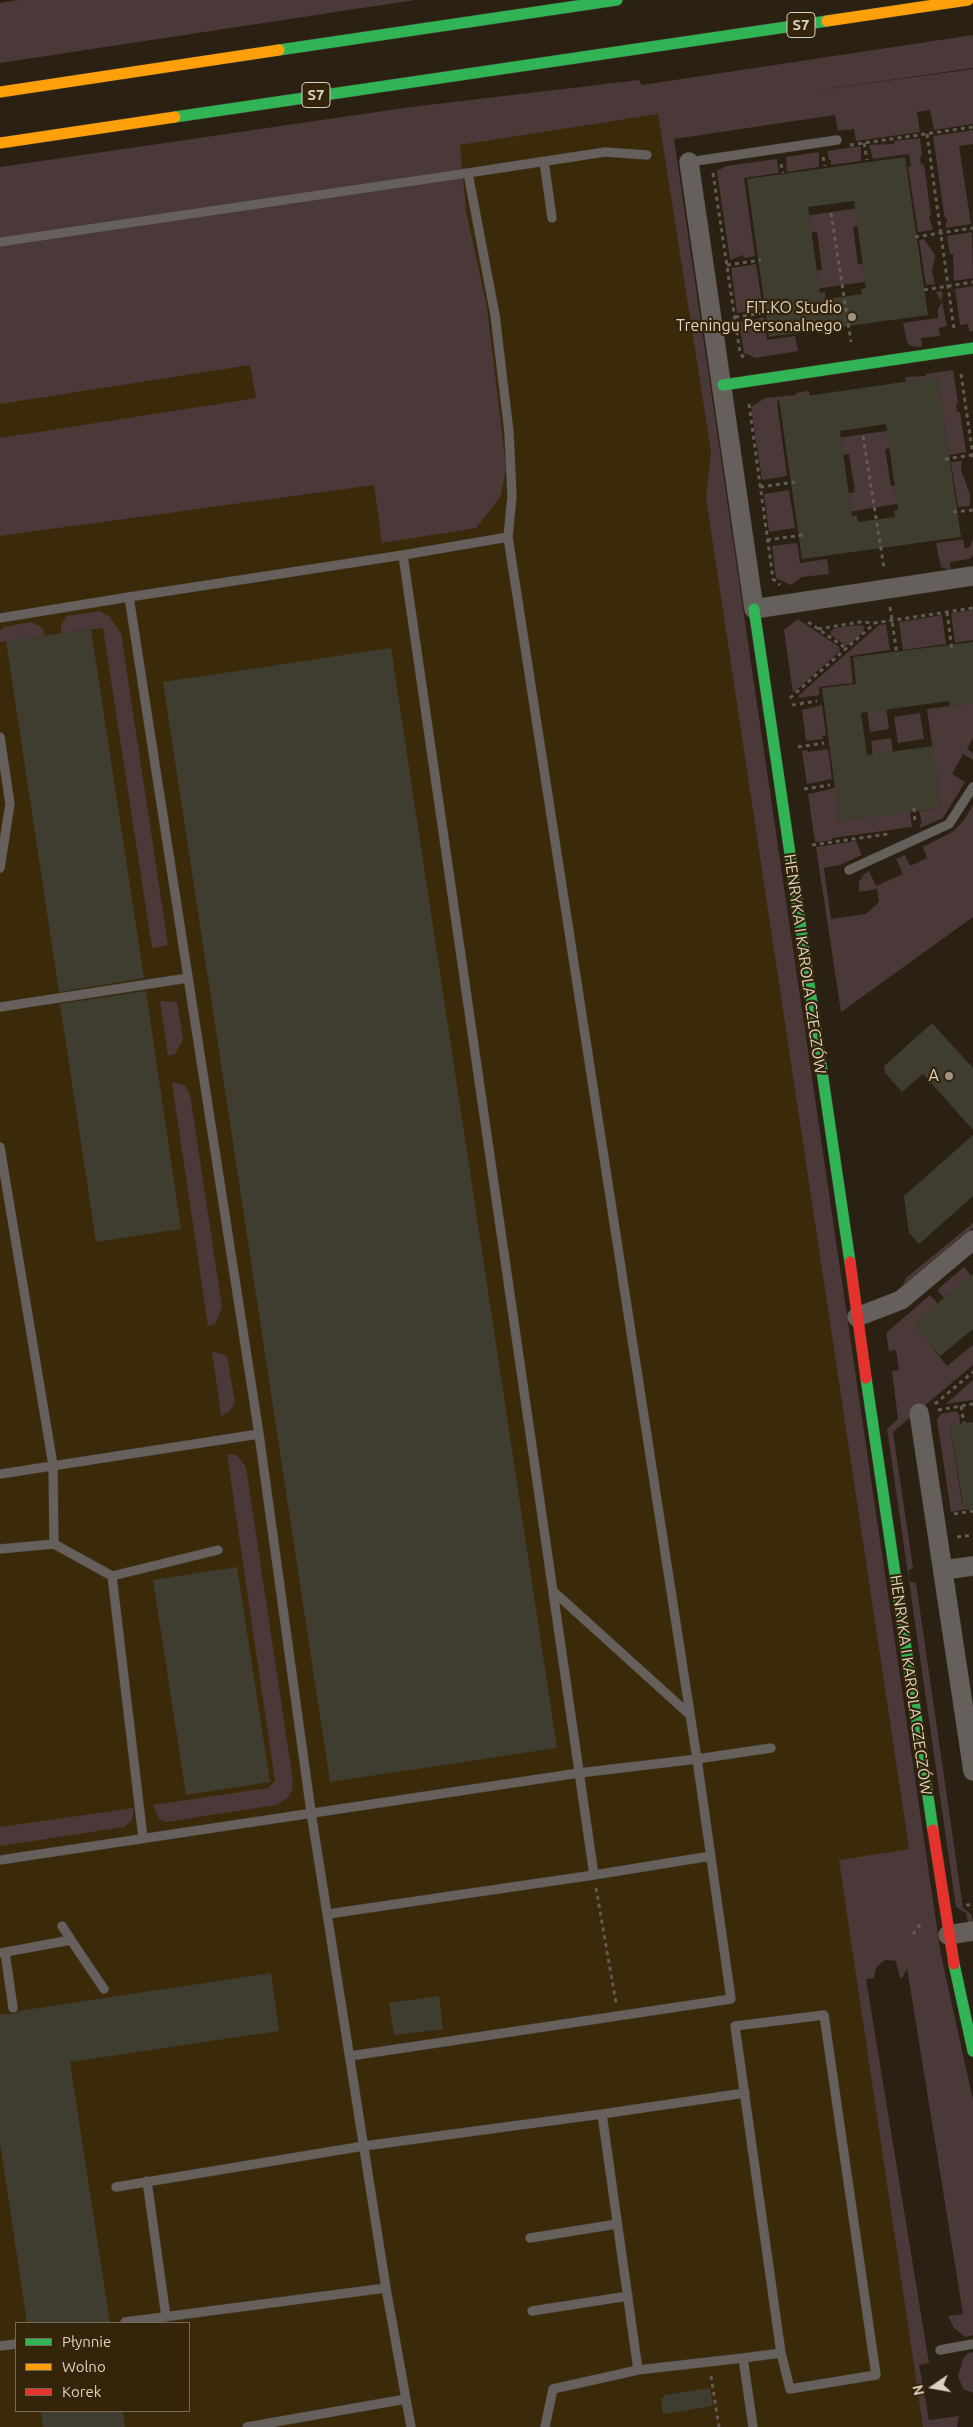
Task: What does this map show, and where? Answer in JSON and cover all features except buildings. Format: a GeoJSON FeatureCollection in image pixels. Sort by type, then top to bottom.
{"type":"FeatureCollection","features":[{"type":"Feature","properties":{"kind":"main road"},"geometry":{"type":"LineString","coordinates":[[0,92],[617,0]]}},
{"type":"Feature","properties":{"kind":"main road","name":"S7"},"geometry":{"type":"LineString","coordinates":[[0,143],[968,0]]}},
{"type":"Feature","properties":{"kind":"main road"},"geometry":{"type":"LineString","coordinates":[[722,385],[973,348]]}},
{"type":"Feature","properties":{"kind":"main road","name":"HENRYKA I KAROLA CZECZÓW"},"geometry":{"type":"LineString","coordinates":[[754,609],[948,1935],[973,2051]]}},
{"type":"Feature","properties":{"kind":"street"},"geometry":{"type":"LineString","coordinates":[[688,162],[754,609],[973,576]]}},
{"type":"Feature","properties":{"kind":"street"},"geometry":{"type":"LineString","coordinates":[[858,1317],[901,1300],[973,1240]]}},
{"type":"Feature","properties":{"kind":"street"},"geometry":{"type":"LineString","coordinates":[[928,1410],[944,1570],[973,1771]]}},
{"type":"Feature","properties":{"kind":"street"},"geometry":{"type":"LineString","coordinates":[[944,1570],[973,1566]]}},
{"type":"Feature","properties":{"kind":"street"},"geometry":{"type":"LineString","coordinates":[[948,1935],[973,1931]]}},
{"type":"Feature","properties":{"kind":"lane"},"geometry":{"type":"LineString","coordinates":[[688,162],[837,140]]}},
{"type":"Feature","properties":{"kind":"lane"},"geometry":{"type":"LineString","coordinates":[[0,242],[605,152],[647,155]]}},
{"type":"Feature","properties":{"kind":"lane"},"geometry":{"type":"LineString","coordinates":[[544,161],[552,218]]}},
{"type":"Feature","properties":{"kind":"lane"},"geometry":{"type":"LineString","coordinates":[[350,2056],[731,1999],[697,1759],[508,537],[512,496],[509,432],[495,315],[468,173]]}},
{"type":"Feature","properties":{"kind":"lane"},"geometry":{"type":"LineString","coordinates":[[0,618],[508,537]]}},
{"type":"Feature","properties":{"kind":"lane"},"geometry":{"type":"LineString","coordinates":[[403,555],[594,1875]]}},
{"type":"Feature","properties":{"kind":"lane"},"geometry":{"type":"LineString","coordinates":[[129,597],[258,1434],[310,1812],[328,1914],[386,2288],[411,2427]]}},
{"type":"Feature","properties":{"kind":"lane"},"geometry":{"type":"LineString","coordinates":[[0,737],[10,804],[0,868]]}},
{"type":"Feature","properties":{"kind":"lane"},"geometry":{"type":"LineString","coordinates":[[849,870],[949,824],[973,786]]}},
{"type":"Feature","properties":{"kind":"lane"},"geometry":{"type":"LineString","coordinates":[[0,1007],[188,978]]}},
{"type":"Feature","properties":{"kind":"lane"},"geometry":{"type":"LineString","coordinates":[[0,1147],[53,1466],[54,1544]]}},
{"type":"Feature","properties":{"kind":"lane"},"geometry":{"type":"LineString","coordinates":[[0,1474],[258,1434]]}},
{"type":"Feature","properties":{"kind":"lane"},"geometry":{"type":"LineString","coordinates":[[0,1549],[54,1544],[112,1576],[218,1550]]}},
{"type":"Feature","properties":{"kind":"lane"},"geometry":{"type":"LineString","coordinates":[[112,1576],[143,1838]]}},
{"type":"Feature","properties":{"kind":"lane"},"geometry":{"type":"LineString","coordinates":[[553,1591],[690,1715]]}},
{"type":"Feature","properties":{"kind":"lane"},"geometry":{"type":"LineString","coordinates":[[0,1860],[310,1812],[579,1773],[771,1748]]}},
{"type":"Feature","properties":{"kind":"lane"},"geometry":{"type":"LineString","coordinates":[[328,1914],[711,1856]]}},
{"type":"Feature","properties":{"kind":"lane"},"geometry":{"type":"LineString","coordinates":[[62,1926],[104,1989]]}},
{"type":"Feature","properties":{"kind":"lane"},"geometry":{"type":"LineString","coordinates":[[13,2008],[2,1952],[71,1940]]}},
{"type":"Feature","properties":{"kind":"lane"},"geometry":{"type":"LineString","coordinates":[[824,2014],[876,2375],[790,2389],[781,2353],[736,2026],[824,2014]]}},
{"type":"Feature","properties":{"kind":"lane"},"geometry":{"type":"LineString","coordinates":[[116,2187],[364,2146],[745,2094]]}},
{"type":"Feature","properties":{"kind":"lane"},"geometry":{"type":"LineString","coordinates":[[602,2114],[638,2370]]}},
{"type":"Feature","properties":{"kind":"lane"},"geometry":{"type":"LineString","coordinates":[[147,2182],[166,2317]]}},
{"type":"Feature","properties":{"kind":"lane"},"geometry":{"type":"LineString","coordinates":[[530,2238],[617,2224]]}},
{"type":"Feature","properties":{"kind":"lane"},"geometry":{"type":"LineString","coordinates":[[125,2322],[386,2288]]}},
{"type":"Feature","properties":{"kind":"lane"},"geometry":{"type":"LineString","coordinates":[[532,2312],[628,2296]]}},
{"type":"Feature","properties":{"kind":"lane"},"geometry":{"type":"LineString","coordinates":[[0,2346],[15,2344]]}},
{"type":"Feature","properties":{"kind":"lane"},"geometry":{"type":"LineString","coordinates":[[940,2350],[973,2344]]}},
{"type":"Feature","properties":{"kind":"lane"},"geometry":{"type":"LineString","coordinates":[[545,2427],[553,2389],[638,2370],[781,2353]]}},
{"type":"Feature","properties":{"kind":"lane"},"geometry":{"type":"LineString","coordinates":[[743,2358],[753,2427]]}},
{"type":"Feature","properties":{"kind":"lane"},"geometry":{"type":"LineString","coordinates":[[247,2427],[406,2399]]}},
{"type":"Feature","properties":{"kind":"path"},"geometry":{"type":"LineString","coordinates":[[837,140],[838,146],[973,127]]}},
{"type":"Feature","properties":{"kind":"path"},"geometry":{"type":"LineString","coordinates":[[927,134],[954,332]]}},
{"type":"Feature","properties":{"kind":"path"},"geometry":{"type":"LineString","coordinates":[[864,143],[867,160]]}},
{"type":"Feature","properties":{"kind":"path"},"geometry":{"type":"LineString","coordinates":[[711,158],[740,353],[748,361]]}},
{"type":"Feature","properties":{"kind":"path"},"geometry":{"type":"LineString","coordinates":[[830,212],[852,346]]}},
{"type":"Feature","properties":{"kind":"path"},"geometry":{"type":"LineString","coordinates":[[914,237],[973,228]]}},
{"type":"Feature","properties":{"kind":"path"},"geometry":{"type":"LineString","coordinates":[[727,265],[761,260]]}},
{"type":"Feature","properties":{"kind":"path"},"geometry":{"type":"LineString","coordinates":[[924,290],[973,282]]}},
{"type":"Feature","properties":{"kind":"path"},"geometry":{"type":"LineString","coordinates":[[735,317],[770,312]]}},
{"type":"Feature","properties":{"kind":"path"},"geometry":{"type":"LineString","coordinates":[[945,459],[973,456],[960,366]]}},
{"type":"Feature","properties":{"kind":"path"},"geometry":{"type":"LineString","coordinates":[[752,399],[748,406],[773,578],[784,586]]}},
{"type":"Feature","properties":{"kind":"path"},"geometry":{"type":"LineString","coordinates":[[863,436],[886,568],[875,570]]}},
{"type":"Feature","properties":{"kind":"path"},"geometry":{"type":"LineString","coordinates":[[760,487],[795,482]]}},
{"type":"Feature","properties":{"kind":"path"},"geometry":{"type":"LineString","coordinates":[[953,512],[973,510]]}},
{"type":"Feature","properties":{"kind":"path"},"geometry":{"type":"LineString","coordinates":[[768,540],[803,535]]}},
{"type":"Feature","properties":{"kind":"path"},"geometry":{"type":"LineString","coordinates":[[887,589],[897,655]]}},
{"type":"Feature","properties":{"kind":"path"},"geometry":{"type":"LineString","coordinates":[[817,629],[860,622],[875,623],[973,608]]}},
{"type":"Feature","properties":{"kind":"path"},"geometry":{"type":"LineString","coordinates":[[946,612],[952,650]]}},
{"type":"Feature","properties":{"kind":"path"},"geometry":{"type":"LineString","coordinates":[[806,620],[847,649]]}},
{"type":"Feature","properties":{"kind":"path"},"geometry":{"type":"LineString","coordinates":[[790,698],[875,623]]}},
{"type":"Feature","properties":{"kind":"path"},"geometry":{"type":"LineString","coordinates":[[791,706],[818,701]]}},
{"type":"Feature","properties":{"kind":"path"},"geometry":{"type":"LineString","coordinates":[[797,747],[824,743]]}},
{"type":"Feature","properties":{"kind":"path"},"geometry":{"type":"LineString","coordinates":[[804,789],[830,785]]}},
{"type":"Feature","properties":{"kind":"path"},"geometry":{"type":"LineString","coordinates":[[914,808],[916,830]]}},
{"type":"Feature","properties":{"kind":"path"},"geometry":{"type":"LineString","coordinates":[[812,845],[897,832]]}},
{"type":"Feature","properties":{"kind":"path"},"geometry":{"type":"LineString","coordinates":[[928,1410],[973,1372]]}},
{"type":"Feature","properties":{"kind":"path"},"geometry":{"type":"LineString","coordinates":[[928,1410],[973,1404]]}},
{"type":"Feature","properties":{"kind":"path"},"geometry":{"type":"LineString","coordinates":[[961,1406],[964,1423]]}},
{"type":"Feature","properties":{"kind":"path"},"geometry":{"type":"LineString","coordinates":[[948,1514],[973,1510]]}},
{"type":"Feature","properties":{"kind":"path"},"geometry":{"type":"LineString","coordinates":[[952,1538],[973,1535]]}},
{"type":"Feature","properties":{"kind":"path"},"geometry":{"type":"LineString","coordinates":[[594,1875],[619,2016]]}},
{"type":"Feature","properties":{"kind":"path"},"geometry":{"type":"LineString","coordinates":[[913,1934],[924,1919]]}},
{"type":"Feature","properties":{"kind":"path"},"geometry":{"type":"LineString","coordinates":[[710,2376],[719,2427]]}},
{"type":"Feature","properties":{"kind":"shaded area"},"geometry":{"type":"Polygon","coordinates":[[[18,0],[415,0],[0,63],[0,3],[18,0]]]}},
{"type":"Feature","properties":{"kind":"shaded area"},"geometry":{"type":"Polygon","coordinates":[[[973,35],[973,68],[806,92],[973,69],[973,124],[934,130],[930,110],[917,112],[920,132],[856,141],[854,129],[838,131],[835,115],[674,139],[941,1955],[973,2100],[973,2335],[966,2337],[954,2328],[948,2316],[963,2314],[907,1968],[903,1977],[900,1978],[896,1961],[886,1960],[882,1962],[876,1968],[874,1978],[866,1979],[929,2363],[919,2365],[929,2420],[959,2416],[957,2427],[923,2427],[839,1860],[909,1849],[706,498],[711,452],[658,114],[460,145],[466,211],[487,308],[506,467],[501,496],[476,528],[382,543],[374,485],[0,536],[0,438],[256,398],[250,365],[0,404],[0,167],[411,107],[639,80],[642,85],[973,35]]]}},
{"type":"Feature","properties":{"kind":"shaded area"},"geometry":{"type":"Polygon","coordinates":[[[658,113],[711,452],[706,498],[909,1850],[840,1860],[923,2427],[0,2427],[0,218],[658,113]]]}},
{"type":"Feature","properties":{"kind":"shaded area"},"geometry":{"type":"Polygon","coordinates":[[[973,130],[973,144],[959,146],[971,224],[946,228],[946,222],[948,222],[944,214],[933,136],[973,130]]]}},
{"type":"Feature","properties":{"kind":"shaded area"},"geometry":{"type":"Polygon","coordinates":[[[920,138],[921,165],[924,164],[931,216],[929,216],[933,230],[918,232],[908,167],[911,166],[909,154],[873,159],[869,145],[894,144],[894,141],[920,138]]]}},
{"type":"Feature","properties":{"kind":"shaded area"},"geometry":{"type":"Polygon","coordinates":[[[861,146],[861,161],[831,165],[827,151],[861,146]]]}},
{"type":"Feature","properties":{"kind":"shaded area"},"geometry":{"type":"Polygon","coordinates":[[[819,152],[819,167],[787,172],[786,157],[819,152]]]}},
{"type":"Feature","properties":{"kind":"shaded area"},"geometry":{"type":"Polygon","coordinates":[[[777,159],[779,173],[744,178],[755,256],[744,258],[743,255],[730,260],[717,171],[726,166],[777,159]]]}},
{"type":"Feature","properties":{"kind":"shaded area"},"geometry":{"type":"Polygon","coordinates":[[[859,208],[862,225],[853,227],[858,264],[868,263],[870,281],[815,289],[812,271],[822,270],[817,232],[806,233],[804,216],[859,208]]]}},
{"type":"Feature","properties":{"kind":"shaded area"},"geometry":{"type":"Polygon","coordinates":[[[972,232],[973,278],[954,281],[953,254],[950,254],[947,236],[972,232]]]}},
{"type":"Feature","properties":{"kind":"shaded area"},"geometry":{"type":"Polygon","coordinates":[[[924,239],[935,255],[932,272],[935,284],[926,285],[919,240],[924,239]]]}},
{"type":"Feature","properties":{"kind":"shaded area"},"geometry":{"type":"Polygon","coordinates":[[[756,264],[763,309],[737,313],[731,268],[756,264]]]}},
{"type":"Feature","properties":{"kind":"shaded area"},"geometry":{"type":"Polygon","coordinates":[[[973,286],[973,331],[969,331],[968,324],[960,325],[955,289],[973,286]]]}},
{"type":"Feature","properties":{"kind":"shaded area"},"geometry":{"type":"Polygon","coordinates":[[[942,291],[943,297],[941,297],[947,326],[939,328],[940,336],[921,338],[922,347],[911,346],[907,342],[903,323],[938,318],[938,309],[942,303],[936,292],[942,291]]]}},
{"type":"Feature","properties":{"kind":"shaded area"},"geometry":{"type":"Polygon","coordinates":[[[764,317],[767,340],[795,336],[798,351],[756,358],[744,353],[739,321],[744,322],[764,317]]]}},
{"type":"Feature","properties":{"kind":"shaded area"},"geometry":{"type":"Polygon","coordinates":[[[953,370],[958,403],[956,404],[957,412],[960,412],[966,452],[949,455],[938,377],[906,382],[905,377],[926,376],[926,374],[953,370]]]}},
{"type":"Feature","properties":{"kind":"shaded area"},"geometry":{"type":"Polygon","coordinates":[[[809,391],[810,396],[777,401],[787,476],[762,480],[751,407],[765,398],[796,395],[795,393],[809,391]]]}},
{"type":"Feature","properties":{"kind":"shaded area"},"geometry":{"type":"Polygon","coordinates":[[[893,430],[895,447],[885,449],[891,486],[900,485],[903,503],[848,512],[845,494],[855,492],[849,454],[840,455],[837,438],[893,430]]]}},
{"type":"Feature","properties":{"kind":"shaded area"},"geometry":{"type":"Polygon","coordinates":[[[962,461],[961,470],[970,495],[970,506],[958,507],[951,462],[962,461]]]}},
{"type":"Feature","properties":{"kind":"shaded area"},"geometry":{"type":"Polygon","coordinates":[[[789,490],[795,528],[769,532],[764,494],[789,490]]]}},
{"type":"Feature","properties":{"kind":"shaded area"},"geometry":{"type":"Polygon","coordinates":[[[963,539],[965,549],[970,547],[973,539],[973,555],[969,559],[950,562],[951,570],[941,567],[936,543],[963,539]]]}},
{"type":"Feature","properties":{"kind":"shaded area"},"geometry":{"type":"Polygon","coordinates":[[[797,543],[800,563],[827,559],[829,574],[802,577],[791,585],[776,578],[772,546],[797,543]]]}},
{"type":"Feature","properties":{"kind":"shaded area"},"geometry":{"type":"Polygon","coordinates":[[[973,610],[973,640],[955,643],[951,613],[973,610]]]}},
{"type":"Feature","properties":{"kind":"shaded area"},"geometry":{"type":"Polygon","coordinates":[[[100,611],[109,616],[121,633],[168,945],[152,948],[103,628],[61,633],[61,624],[67,616],[100,611]]]}},
{"type":"Feature","properties":{"kind":"shaded area"},"geometry":{"type":"Polygon","coordinates":[[[942,615],[946,644],[903,650],[899,622],[942,615]]]}},
{"type":"Feature","properties":{"kind":"shaded area"},"geometry":{"type":"Polygon","coordinates":[[[798,619],[839,647],[840,651],[793,693],[784,630],[798,619]]]}},
{"type":"Feature","properties":{"kind":"shaded area"},"geometry":{"type":"Polygon","coordinates":[[[31,622],[43,628],[45,636],[0,642],[0,630],[4,627],[31,622]]]}},
{"type":"Feature","properties":{"kind":"shaded area"},"geometry":{"type":"Polygon","coordinates":[[[886,624],[890,650],[850,656],[853,683],[819,687],[819,695],[799,698],[799,695],[879,625],[886,624]]]}},
{"type":"Feature","properties":{"kind":"shaded area"},"geometry":{"type":"Polygon","coordinates":[[[864,626],[863,632],[849,645],[845,645],[831,635],[831,631],[835,628],[864,626]]]}},
{"type":"Feature","properties":{"kind":"shaded area"},"geometry":{"type":"Polygon","coordinates":[[[973,703],[973,738],[967,749],[973,753],[973,760],[963,754],[952,774],[965,782],[943,818],[920,828],[922,823],[919,811],[941,808],[927,709],[973,703]]]}},
{"type":"Feature","properties":{"kind":"shaded area"},"geometry":{"type":"Polygon","coordinates":[[[822,705],[826,735],[822,736],[823,739],[806,741],[802,710],[822,705]]]}},
{"type":"Feature","properties":{"kind":"shaded area"},"geometry":{"type":"Polygon","coordinates":[[[886,706],[889,729],[870,732],[867,708],[886,706]]]}},
{"type":"Feature","properties":{"kind":"shaded area"},"geometry":{"type":"Polygon","coordinates":[[[920,713],[924,739],[898,743],[894,717],[920,713]]]}},
{"type":"Feature","properties":{"kind":"shaded area"},"geometry":{"type":"Polygon","coordinates":[[[891,738],[894,761],[874,764],[871,741],[891,738]]]}},
{"type":"Feature","properties":{"kind":"shaded area"},"geometry":{"type":"Polygon","coordinates":[[[828,749],[832,779],[807,784],[802,751],[828,749]]]}},
{"type":"Feature","properties":{"kind":"shaded area"},"geometry":{"type":"Polygon","coordinates":[[[835,788],[839,821],[910,811],[912,827],[815,842],[808,794],[835,788]]]}},
{"type":"Feature","properties":{"kind":"shaded area"},"geometry":{"type":"Polygon","coordinates":[[[973,805],[973,917],[841,1012],[816,847],[856,841],[862,855],[840,865],[824,868],[831,919],[866,914],[879,902],[877,889],[859,892],[859,882],[864,874],[869,871],[876,886],[903,874],[896,859],[905,855],[910,866],[927,858],[923,847],[954,831],[964,820],[973,805]]]}},
{"type":"Feature","properties":{"kind":"shaded area"},"geometry":{"type":"Polygon","coordinates":[[[160,1001],[177,1002],[183,1040],[175,1054],[168,1056],[160,1001]]]}},
{"type":"Feature","properties":{"kind":"shaded area"},"geometry":{"type":"Polygon","coordinates":[[[172,1083],[185,1086],[190,1094],[222,1307],[215,1324],[208,1326],[172,1083]]]}},
{"type":"Feature","properties":{"kind":"shaded area"},"geometry":{"type":"Polygon","coordinates":[[[973,1223],[973,1228],[902,1288],[906,1278],[973,1223]]]}},
{"type":"Feature","properties":{"kind":"shaded area"},"geometry":{"type":"Polygon","coordinates":[[[964,1267],[971,1276],[944,1298],[937,1290],[964,1267]]]}},
{"type":"Feature","properties":{"kind":"shaded area"},"geometry":{"type":"Polygon","coordinates":[[[930,1295],[938,1304],[914,1324],[947,1366],[973,1345],[973,1365],[893,1432],[913,1568],[908,1571],[910,1582],[916,1583],[963,1908],[971,1914],[973,1922],[968,1923],[966,1913],[956,1907],[887,1429],[898,1419],[892,1371],[899,1370],[896,1350],[889,1351],[886,1333],[930,1295]]]}},
{"type":"Feature","properties":{"kind":"shaded area"},"geometry":{"type":"Polygon","coordinates":[[[212,1351],[227,1356],[235,1402],[229,1412],[221,1416],[212,1351]]]}},
{"type":"Feature","properties":{"kind":"shaded area"},"geometry":{"type":"Polygon","coordinates":[[[973,1380],[973,1400],[946,1404],[947,1403],[973,1380]]]}},
{"type":"Feature","properties":{"kind":"shaded area"},"geometry":{"type":"Polygon","coordinates":[[[955,1411],[959,1414],[960,1424],[950,1426],[962,1503],[973,1501],[973,1508],[951,1512],[937,1420],[941,1414],[955,1411]]]}},
{"type":"Feature","properties":{"kind":"shaded area"},"geometry":{"type":"Polygon","coordinates":[[[227,1454],[237,1455],[246,1467],[293,1781],[292,1791],[287,1798],[276,1805],[166,1822],[159,1819],[153,1805],[268,1788],[275,1781],[227,1454]]]}},
{"type":"Feature","properties":{"kind":"shaded area"},"geometry":{"type":"Polygon","coordinates":[[[134,1808],[132,1820],[124,1827],[0,1846],[0,1827],[134,1808]]]}},
{"type":"Feature","properties":{"kind":"shaded area"},"geometry":{"type":"Polygon","coordinates":[[[973,2352],[973,2393],[963,2389],[958,2376],[963,2359],[968,2353],[973,2352]]]}},
{"type":"Feature","properties":{"kind":"traffic: fast"},"geometry":{"type":"LineString","coordinates":[[279,50],[617,0]]}},
{"type":"Feature","properties":{"kind":"traffic: fast"},"geometry":{"type":"LineString","coordinates":[[175,117],[827,21]]}},
{"type":"Feature","properties":{"kind":"traffic: fast"},"geometry":{"type":"LineString","coordinates":[[723,385],[973,348]]}},
{"type":"Feature","properties":{"kind":"traffic: fast"},"geometry":{"type":"LineString","coordinates":[[754,609],[850,1262]]}},
{"type":"Feature","properties":{"kind":"traffic: fast"},"geometry":{"type":"LineString","coordinates":[[866,1378],[933,1830]]}},
{"type":"Feature","properties":{"kind":"traffic: fast"},"geometry":{"type":"LineString","coordinates":[[954,1964],[973,2051]]}},
{"type":"Feature","properties":{"kind":"traffic: slow"},"geometry":{"type":"LineString","coordinates":[[827,21],[968,0]]}},
{"type":"Feature","properties":{"kind":"traffic: slow"},"geometry":{"type":"LineString","coordinates":[[0,92],[279,50]]}},
{"type":"Feature","properties":{"kind":"traffic: slow"},"geometry":{"type":"LineString","coordinates":[[0,143],[175,117]]}},
{"type":"Feature","properties":{"kind":"traffic: jam"},"geometry":{"type":"LineString","coordinates":[[850,1262],[866,1378]]}},
{"type":"Feature","properties":{"kind":"traffic: jam"},"geometry":{"type":"LineString","coordinates":[[933,1830],[954,1964]]}},
{"type":"Feature","properties":{"kind":"place","name":"FIT.KO Studio Treningu Personalnego"},"geometry":{"type":"Point","coordinates":[852,317]}},
{"type":"Feature","properties":{"kind":"place","name":"A"},"geometry":{"type":"Point","coordinates":[949,1076]}}]}
